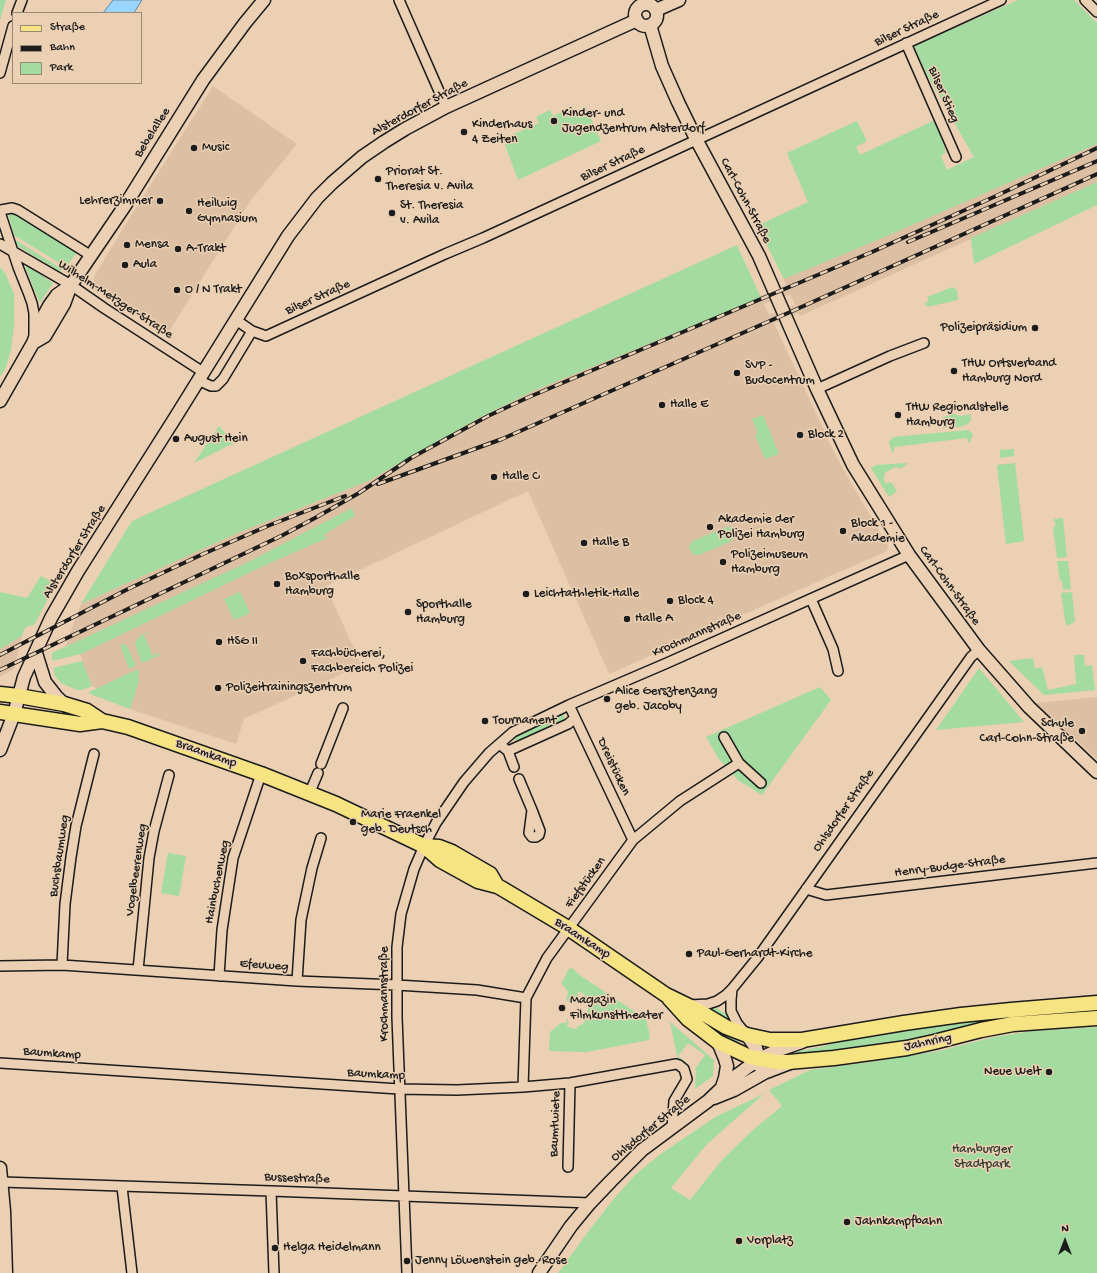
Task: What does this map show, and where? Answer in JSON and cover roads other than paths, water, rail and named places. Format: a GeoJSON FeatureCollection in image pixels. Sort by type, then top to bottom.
{"type":"FeatureCollection","features":[{"type":"Feature","properties":{"kind":"main road","name":"Braamkamp"},"geometry":{"type":"LineString","coordinates":[[0,694],[64,704],[87,711],[102,721],[128,727],[310,792],[424,846],[440,847],[452,852],[490,874],[497,886],[568,928],[666,995],[688,1005],[726,1027],[748,1035],[794,1041],[840,1034]]}},
{"type":"Feature","properties":{"kind":"main road","name":"Braamkamp"},"geometry":{"type":"LineString","coordinates":[[7,713],[80,724],[102,721]]}},
{"type":"Feature","properties":{"kind":"main road","name":"Braamkamp"},"geometry":{"type":"LineString","coordinates":[[666,995],[688,1020],[718,1042],[739,1053],[759,1059]]}},
{"type":"Feature","properties":{"kind":"main road","name":"Jahnring"},"geometry":{"type":"LineString","coordinates":[[840,1034],[904,1022],[966,1014],[1097,1003]]}},
{"type":"Feature","properties":{"kind":"main road","name":"Jahnring"},"geometry":{"type":"LineString","coordinates":[[759,1059],[777,1062],[870,1054],[907,1048],[981,1030],[1013,1024],[1097,1018]]}},
{"type":"Feature","properties":{"kind":"street"},"geometry":{"type":"LineString","coordinates":[[17,12],[22,0]]}},
{"type":"Feature","properties":{"kind":"street","name":"Bebelallee"},"geometry":{"type":"LineString","coordinates":[[0,402],[33,343],[43,316],[49,306],[57,295],[71,285],[117,217],[203,80],[264,0]]}},
{"type":"Feature","properties":{"kind":"street"},"geometry":{"type":"LineString","coordinates":[[399,0],[446,107]]}},
{"type":"Feature","properties":{"kind":"street"},"geometry":{"type":"LineString","coordinates":[[656,10],[679,0]]}},
{"type":"Feature","properties":{"kind":"street","name":"Bilser Straße"},"geometry":{"type":"LineString","coordinates":[[236,320],[252,331],[266,336],[1001,0]]}},
{"type":"Feature","properties":{"kind":"street"},"geometry":{"type":"LineString","coordinates":[[1085,0],[1097,12]]}},
{"type":"Feature","properties":{"kind":"street"},"geometry":{"type":"LineString","coordinates":[[644,2],[656,10],[657,19],[650,26],[642,25],[637,20],[637,10],[644,2]]}},
{"type":"Feature","properties":{"kind":"street","name":"Alsterdorfer Straße"},"geometry":{"type":"LineString","coordinates":[[0,747],[7,713],[19,696],[24,677],[36,653],[50,618],[288,236],[317,198],[337,178],[362,157],[384,142],[446,107],[637,20]]}},
{"type":"Feature","properties":{"kind":"street","name":"Carl-Cohn-Straße"},"geometry":{"type":"LineString","coordinates":[[650,26],[662,66],[696,139],[759,256],[817,389],[853,465],[909,555],[979,650],[1029,707],[1097,772]]}},
{"type":"Feature","properties":{"kind":"street"},"geometry":{"type":"LineString","coordinates":[[0,72],[12,30]]}},
{"type":"Feature","properties":{"kind":"street","name":"Bilser Stieg"},"geometry":{"type":"LineString","coordinates":[[906,44],[956,157]]}},
{"type":"Feature","properties":{"kind":"street","name":"Wilhelm-Metzger-Straße"},"geometry":{"type":"LineString","coordinates":[[0,211],[12,208],[18,210],[90,255]]}},
{"type":"Feature","properties":{"kind":"street"},"geometry":{"type":"LineString","coordinates":[[0,211],[12,250]]}},
{"type":"Feature","properties":{"kind":"street","name":"Wilhelm-Metzger-Straße"},"geometry":{"type":"LineString","coordinates":[[0,243],[71,285],[201,376]]}},
{"type":"Feature","properties":{"kind":"street","name":"Wilhelm-Metzger-Straße"},"geometry":{"type":"LineString","coordinates":[[0,243],[18,267]]}},
{"type":"Feature","properties":{"kind":"street","name":"Wilhelm-Metzger-Straße"},"geometry":{"type":"LineString","coordinates":[[12,250],[28,292],[34,313],[33,343]]}},
{"type":"Feature","properties":{"kind":"street"},"geometry":{"type":"LineString","coordinates":[[201,376],[211,386],[216,386],[223,379],[252,331]]}},
{"type":"Feature","properties":{"kind":"street"},"geometry":{"type":"LineString","coordinates":[[817,389],[890,356],[924,343]]}},
{"type":"Feature","properties":{"kind":"street","name":"Krochmannstraße"},"geometry":{"type":"LineString","coordinates":[[407,1273],[400,1090],[397,947],[401,914],[414,869],[436,823],[464,782],[498,744],[513,732],[569,705],[909,555]]}},
{"type":"Feature","properties":{"kind":"street"},"geometry":{"type":"LineString","coordinates":[[811,599],[833,649],[838,671]]}},
{"type":"Feature","properties":{"kind":"street","name":"Ohlsdorfer Straße"},"geometry":{"type":"LineString","coordinates":[[688,1005],[717,1002],[732,989],[758,957],[966,663],[979,650]]}},
{"type":"Feature","properties":{"kind":"street"},"geometry":{"type":"LineString","coordinates":[[36,653],[45,682],[64,704]]}},
{"type":"Feature","properties":{"kind":"street","name":"Dreistücken"},"geometry":{"type":"LineString","coordinates":[[569,705],[633,840]]}},
{"type":"Feature","properties":{"kind":"street"},"geometry":{"type":"LineString","coordinates":[[310,792],[343,708]]}},
{"type":"Feature","properties":{"kind":"street"},"geometry":{"type":"LineString","coordinates":[[508,751],[568,724],[575,718]]}},
{"type":"Feature","properties":{"kind":"street"},"geometry":{"type":"LineString","coordinates":[[724,737],[739,762],[761,783]]}},
{"type":"Feature","properties":{"kind":"street"},"geometry":{"type":"LineString","coordinates":[[498,744],[508,751],[514,767]]}},
{"type":"Feature","properties":{"kind":"street","name":"Buchsbaumweg"},"geometry":{"type":"LineString","coordinates":[[62,965],[71,857],[76,826],[94,754]]}},
{"type":"Feature","properties":{"kind":"street","name":"Fiefstücken"},"geometry":{"type":"LineString","coordinates":[[523,1087],[526,998],[547,958],[633,840],[680,801],[739,762]]}},
{"type":"Feature","properties":{"kind":"street","name":"Hainbuchenweg"},"geometry":{"type":"LineString","coordinates":[[219,976],[222,930],[233,858],[261,774]]}},
{"type":"Feature","properties":{"kind":"street","name":"Vogelbeerenweg"},"geometry":{"type":"LineString","coordinates":[[138,970],[154,831],[169,776]]}},
{"type":"Feature","properties":{"kind":"street"},"geometry":{"type":"LineString","coordinates":[[520,779],[532,810]]}},
{"type":"Feature","properties":{"kind":"street"},"geometry":{"type":"LineString","coordinates":[[297,981],[301,920],[312,868],[321,838]]}},
{"type":"Feature","properties":{"kind":"street","name":"Henry-Budge-Straße"},"geometry":{"type":"LineString","coordinates":[[806,890],[826,895],[1097,863]]}},
{"type":"Feature","properties":{"kind":"street","name":"Efeuweg"},"geometry":{"type":"LineString","coordinates":[[0,966],[62,965],[297,981],[397,985],[476,990],[526,998]]}},
{"type":"Feature","properties":{"kind":"street"},"geometry":{"type":"LineString","coordinates":[[732,989],[731,1006],[733,1015],[740,1029],[748,1035],[756,1048],[759,1059],[757,1069],[750,1080]]}},
{"type":"Feature","properties":{"kind":"street","name":"Ohlsdorfer Straße"},"geometry":{"type":"LineString","coordinates":[[539,1273],[571,1226],[590,1203],[642,1150],[708,1101],[732,1078],[759,1059],[785,1047],[810,1039]]}},
{"type":"Feature","properties":{"kind":"street"},"geometry":{"type":"LineString","coordinates":[[718,1042],[727,1066],[722,1087]]}},
{"type":"Feature","properties":{"kind":"street","name":"Ohlsdorfer Straße"},"geometry":{"type":"LineString","coordinates":[[708,1101],[734,1090],[750,1080],[783,1065],[798,1061]]}},
{"type":"Feature","properties":{"kind":"street","name":"Baumkamp"},"geometry":{"type":"LineString","coordinates":[[0,1063],[400,1090],[481,1090],[570,1083],[676,1064],[682,1067],[686,1072],[686,1079],[674,1101],[672,1109],[672,1128]]}},
{"type":"Feature","properties":{"kind":"street","name":"Baumtwiete"},"geometry":{"type":"LineString","coordinates":[[568,1167],[570,1083]]}},
{"type":"Feature","properties":{"kind":"street"},"geometry":{"type":"LineString","coordinates":[[0,1168],[6,1273]]}},
{"type":"Feature","properties":{"kind":"street","name":"Bussestraße"},"geometry":{"type":"LineString","coordinates":[[2,1182],[590,1203]]}},
{"type":"Feature","properties":{"kind":"street"},"geometry":{"type":"LineString","coordinates":[[122,1187],[132,1273]]}},
{"type":"Feature","properties":{"kind":"street"},"geometry":{"type":"LineString","coordinates":[[271,1191],[274,1273]]}},
{"type":"Feature","properties":{"kind":"water"},"geometry":{"type":"Polygon","coordinates":[[[113,0],[142,0],[135,12],[104,12],[113,0]]]}},
{"type":"Feature","properties":{"kind":"railway"},"geometry":{"type":"LineString","coordinates":[[0,670],[283,535],[359,493],[411,458],[488,416],[529,397],[872,252],[1097,148]]}},
{"type":"Feature","properties":{"kind":"railway"},"geometry":{"type":"LineString","coordinates":[[908,242],[1097,161]]}},
{"type":"Feature","properties":{"kind":"railway"},"geometry":{"type":"LineString","coordinates":[[378,484],[502,439],[797,309],[1097,174]]}},
{"type":"Feature","properties":{"kind":"railway"},"geometry":{"type":"LineString","coordinates":[[0,655],[128,589],[203,554],[270,525],[345,496]]}},
{"type":"Feature","properties":{"kind":"place","name":"Kinder- und Jugendzentrum Alsterdorf"},"geometry":{"type":"Point","coordinates":[554,121]}},
{"type":"Feature","properties":{"kind":"place","name":"Kinderhaus 4 Zeiten"},"geometry":{"type":"Point","coordinates":[464,132]}},
{"type":"Feature","properties":{"kind":"place","name":"Music"},"geometry":{"type":"Point","coordinates":[194,148]}},
{"type":"Feature","properties":{"kind":"place","name":"Priorat St. Theresia v. Avila"},"geometry":{"type":"Point","coordinates":[378,179]}},
{"type":"Feature","properties":{"kind":"place","name":"Lehrerzimmer"},"geometry":{"type":"Point","coordinates":[160,201]}},
{"type":"Feature","properties":{"kind":"place","name":"Heilwig Gymnasium"},"geometry":{"type":"Point","coordinates":[189,211]}},
{"type":"Feature","properties":{"kind":"place","name":"St. Theresia v. Avila"},"geometry":{"type":"Point","coordinates":[392,213]}},
{"type":"Feature","properties":{"kind":"place","name":"Mensa"},"geometry":{"type":"Point","coordinates":[127,245]}},
{"type":"Feature","properties":{"kind":"place","name":"A-Trakt"},"geometry":{"type":"Point","coordinates":[178,249]}},
{"type":"Feature","properties":{"kind":"place","name":"Aula"},"geometry":{"type":"Point","coordinates":[125,265]}},
{"type":"Feature","properties":{"kind":"place","name":"O / N Trakt"},"geometry":{"type":"Point","coordinates":[177,290]}},
{"type":"Feature","properties":{"kind":"place","name":"Polizeipräsidium"},"geometry":{"type":"Point","coordinates":[1035,328]}},
{"type":"Feature","properties":{"kind":"place","name":"THW Ortsverband Hamburg Nord"},"geometry":{"type":"Point","coordinates":[954,371]}},
{"type":"Feature","properties":{"kind":"place","name":"SVP - Budocentrum"},"geometry":{"type":"Point","coordinates":[737,373]}},
{"type":"Feature","properties":{"kind":"place","name":"Halle E"},"geometry":{"type":"Point","coordinates":[662,405]}},
{"type":"Feature","properties":{"kind":"place","name":"THW Regionalstelle Hamburg"},"geometry":{"type":"Point","coordinates":[898,415]}},
{"type":"Feature","properties":{"kind":"place","name":"Block 2"},"geometry":{"type":"Point","coordinates":[800,435]}},
{"type":"Feature","properties":{"kind":"place","name":"August Hein"},"geometry":{"type":"Point","coordinates":[176,439]}},
{"type":"Feature","properties":{"kind":"place","name":"Halle C"},"geometry":{"type":"Point","coordinates":[494,477]}},
{"type":"Feature","properties":{"kind":"place","name":"Akademie der Polizei Hamburg"},"geometry":{"type":"Point","coordinates":[710,527]}},
{"type":"Feature","properties":{"kind":"place","name":"Block 1 - Akademie"},"geometry":{"type":"Point","coordinates":[843,531]}},
{"type":"Feature","properties":{"kind":"place","name":"Halle B"},"geometry":{"type":"Point","coordinates":[584,543]}},
{"type":"Feature","properties":{"kind":"place","name":"Polizeimuseum Hamburg"},"geometry":{"type":"Point","coordinates":[723,562]}},
{"type":"Feature","properties":{"kind":"place","name":"Boxsporthalle Hamburg"},"geometry":{"type":"Point","coordinates":[277,584]}},
{"type":"Feature","properties":{"kind":"place","name":"Leichtathletik-Halle"},"geometry":{"type":"Point","coordinates":[526,594]}},
{"type":"Feature","properties":{"kind":"place","name":"Block 4"},"geometry":{"type":"Point","coordinates":[670,601]}},
{"type":"Feature","properties":{"kind":"place","name":"Sporthalle Hamburg"},"geometry":{"type":"Point","coordinates":[408,612]}},
{"type":"Feature","properties":{"kind":"place","name":"Halle A"},"geometry":{"type":"Point","coordinates":[627,619]}},
{"type":"Feature","properties":{"kind":"place","name":"HSG II"},"geometry":{"type":"Point","coordinates":[219,642]}},
{"type":"Feature","properties":{"kind":"place","name":"Fachbücherei, Fachbereich Polizei"},"geometry":{"type":"Point","coordinates":[303,661]}},
{"type":"Feature","properties":{"kind":"place","name":"Polizeitrainingszentrum"},"geometry":{"type":"Point","coordinates":[218,688]}},
{"type":"Feature","properties":{"kind":"place","name":"Alice Gersztenzang geb. Jacoby"},"geometry":{"type":"Point","coordinates":[607,699]}},
{"type":"Feature","properties":{"kind":"place","name":"Tournament"},"geometry":{"type":"Point","coordinates":[485,721]}},
{"type":"Feature","properties":{"kind":"place","name":"Schule Carl-Cohn-Straße"},"geometry":{"type":"Point","coordinates":[1082,731]}},
{"type":"Feature","properties":{"kind":"place","name":"Marie Fraenkel geb. Deutsch"},"geometry":{"type":"Point","coordinates":[353,822]}},
{"type":"Feature","properties":{"kind":"place","name":"Paul-Gerhardt-Kirche"},"geometry":{"type":"Point","coordinates":[689,954]}},
{"type":"Feature","properties":{"kind":"place","name":"Magazin Filmkunsttheater"},"geometry":{"type":"Point","coordinates":[562,1008]}},
{"type":"Feature","properties":{"kind":"place","name":"Neue Welt"},"geometry":{"type":"Point","coordinates":[1049,1072]}},
{"type":"Feature","properties":{"kind":"place","name":"Jahnkampfbahn"},"geometry":{"type":"Point","coordinates":[847,1222]}},
{"type":"Feature","properties":{"kind":"place","name":"Vorplatz"},"geometry":{"type":"Point","coordinates":[739,1241]}},
{"type":"Feature","properties":{"kind":"place","name":"Helga Heidelmann"},"geometry":{"type":"Point","coordinates":[275,1248]}},
{"type":"Feature","properties":{"kind":"place","name":"Jenny Löwenstein geb. Rose"},"geometry":{"type":"Point","coordinates":[407,1261]}},
{"type":"Feature","properties":{"kind":"park label","name":"Hamburger Stadtpark"},"geometry":{"type":"Point","coordinates":[982,1158]}}]}
